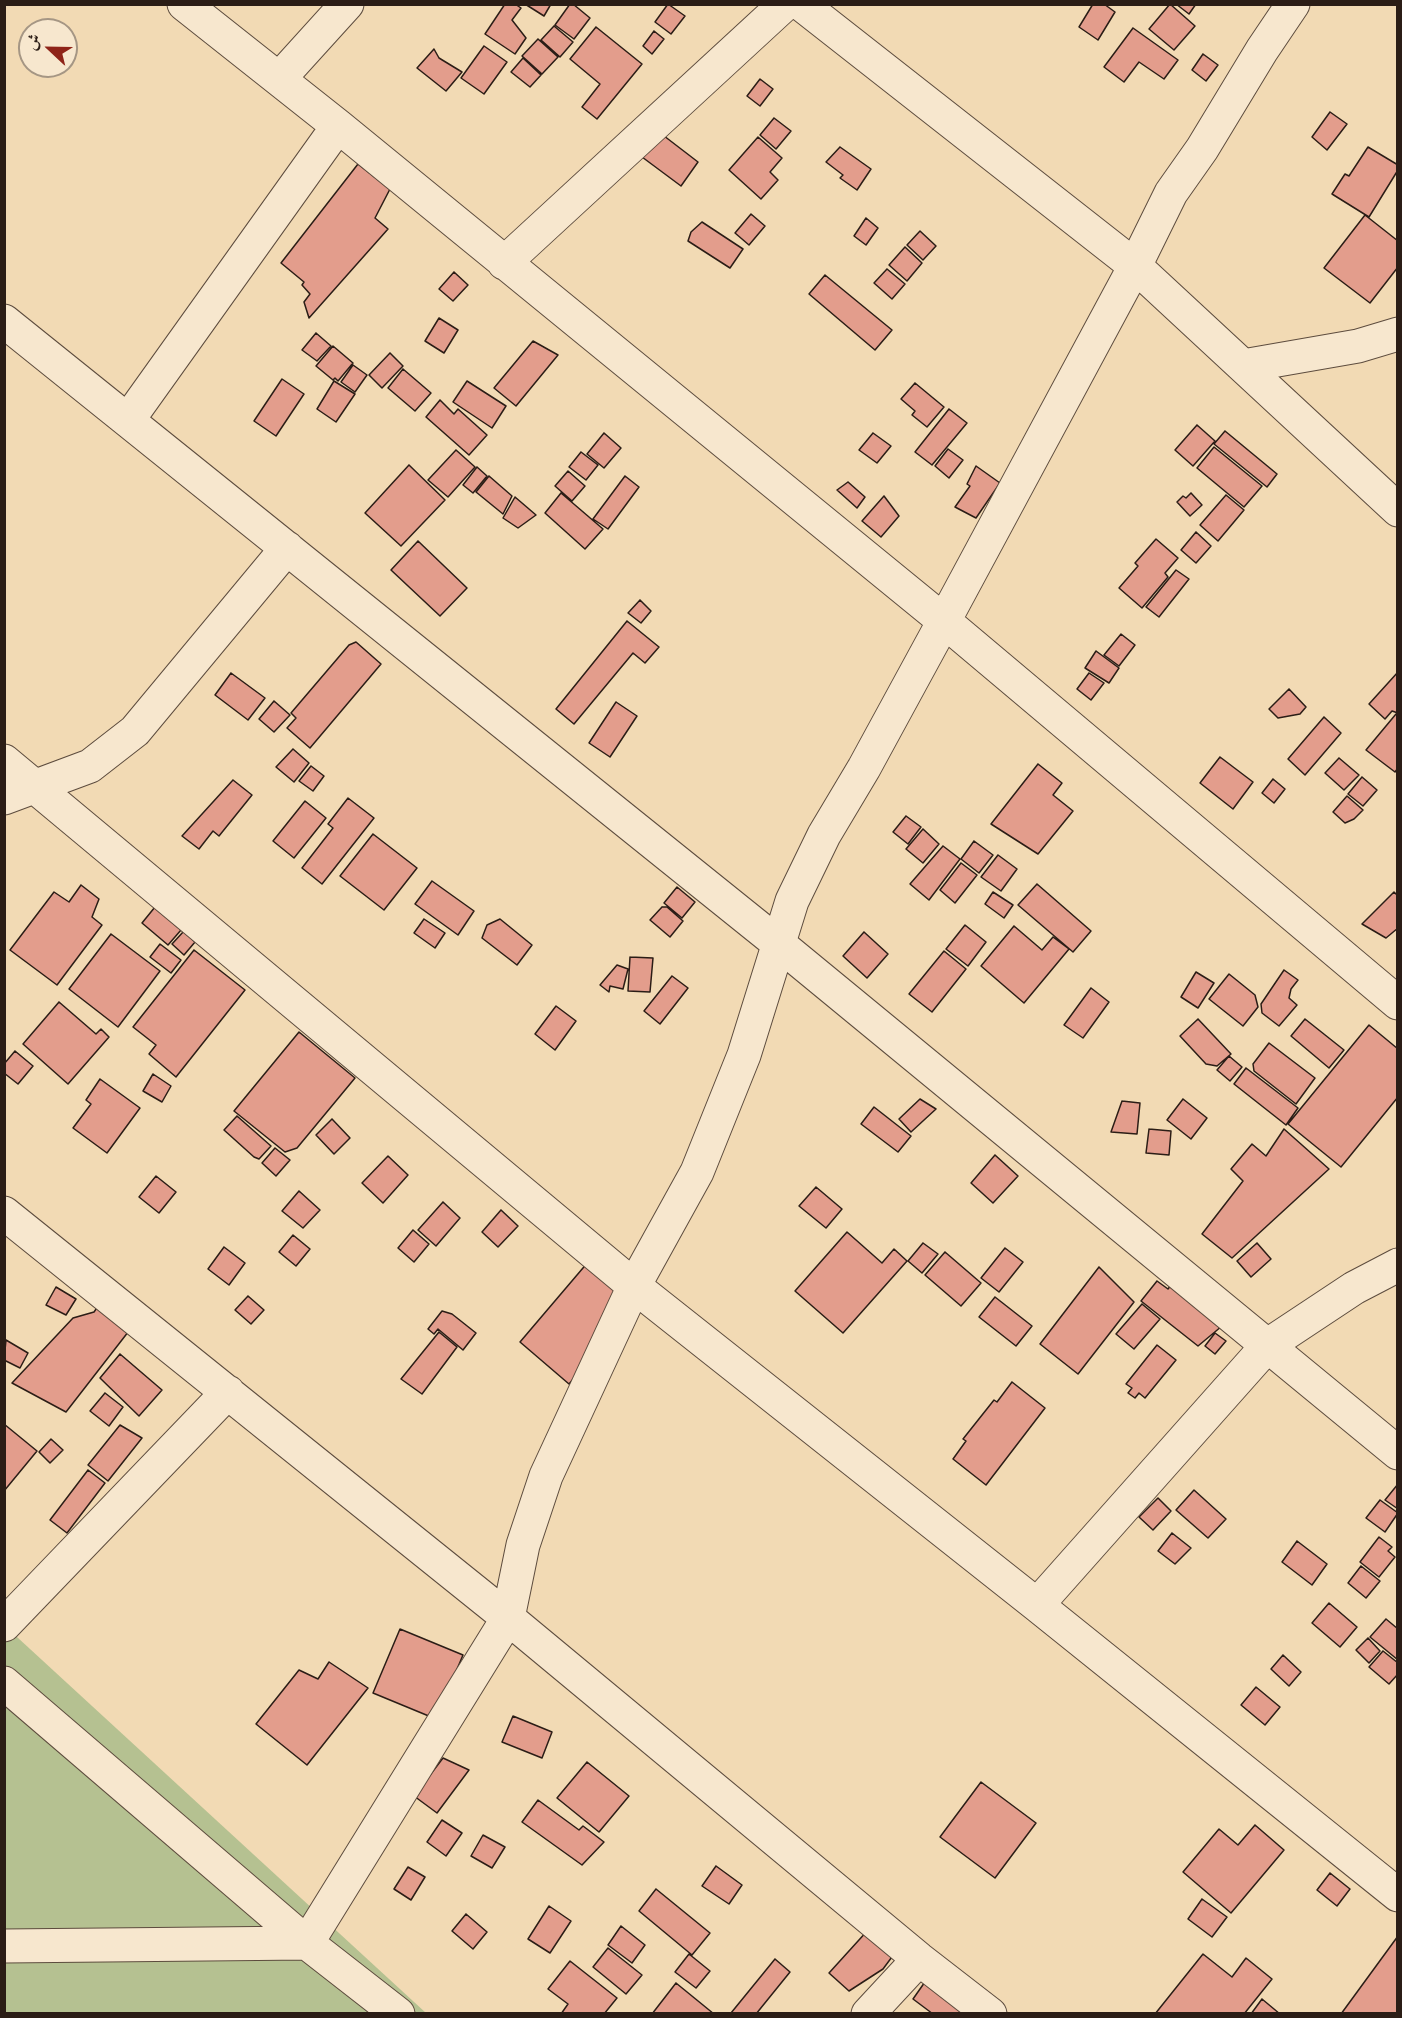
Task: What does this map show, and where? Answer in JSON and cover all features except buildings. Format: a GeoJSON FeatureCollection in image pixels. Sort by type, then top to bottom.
{"type":"FeatureCollection","features":[{"type":"Feature","properties":{"kind":"street"},"geometry":{"type":"LineString","coordinates":[[184,4],[338,126],[944,621],[1398,1003]]}},
{"type":"Feature","properties":{"kind":"street"},"geometry":{"type":"LineString","coordinates":[[279,79],[347,4]]}},
{"type":"Feature","properties":{"kind":"street"},"geometry":{"type":"LineString","coordinates":[[504,263],[785,4]]}},
{"type":"Feature","properties":{"kind":"street"},"geometry":{"type":"LineString","coordinates":[[801,4],[1135,266],[1398,510]]}},
{"type":"Feature","properties":{"kind":"street"},"geometry":{"type":"LineString","coordinates":[[307,1942],[508,1618],[523,1545],[546,1476],[634,1287],[697,1172],[744,1055],[792,901],[824,835],[864,768],[944,621],[1135,266],[1171,193],[1202,149],[1262,50],[1293,4]]}},
{"type":"Feature","properties":{"kind":"street"},"geometry":{"type":"LineString","coordinates":[[128,420],[338,126]]}},
{"type":"Feature","properties":{"kind":"street"},"geometry":{"type":"LineString","coordinates":[[4,321],[779,944],[1398,1453]]}},
{"type":"Feature","properties":{"kind":"street"},"geometry":{"type":"LineString","coordinates":[[1243,366],[1358,346],[1398,334]]}},
{"type":"Feature","properties":{"kind":"street"},"geometry":{"type":"LineString","coordinates":[[4,798],[90,766],[135,731],[287,548]]}},
{"type":"Feature","properties":{"kind":"street"},"geometry":{"type":"LineString","coordinates":[[4,761],[634,1287],[1037,1605],[1398,1895]]}},
{"type":"Feature","properties":{"kind":"street"},"geometry":{"type":"LineString","coordinates":[[4,1213],[508,1618],[919,1959],[990,2013]]}},
{"type":"Feature","properties":{"kind":"street"},"geometry":{"type":"LineString","coordinates":[[1037,1605],[1268,1345],[1354,1288],[1398,1265]]}},
{"type":"Feature","properties":{"kind":"street"},"geometry":{"type":"LineString","coordinates":[[4,1625],[228,1392]]}},
{"type":"Feature","properties":{"kind":"street"},"geometry":{"type":"LineString","coordinates":[[4,1683],[307,1942],[398,2013]]}},
{"type":"Feature","properties":{"kind":"street"},"geometry":{"type":"LineString","coordinates":[[4,1946],[307,1942]]}},
{"type":"Feature","properties":{"kind":"street"},"geometry":{"type":"LineString","coordinates":[[868,2013],[919,1959]]}},
{"type":"Feature","properties":{"kind":"green space"},"geometry":{"type":"Polygon","coordinates":[[[5,1626],[426,2013],[5,2013],[5,1626]]]}}]}
